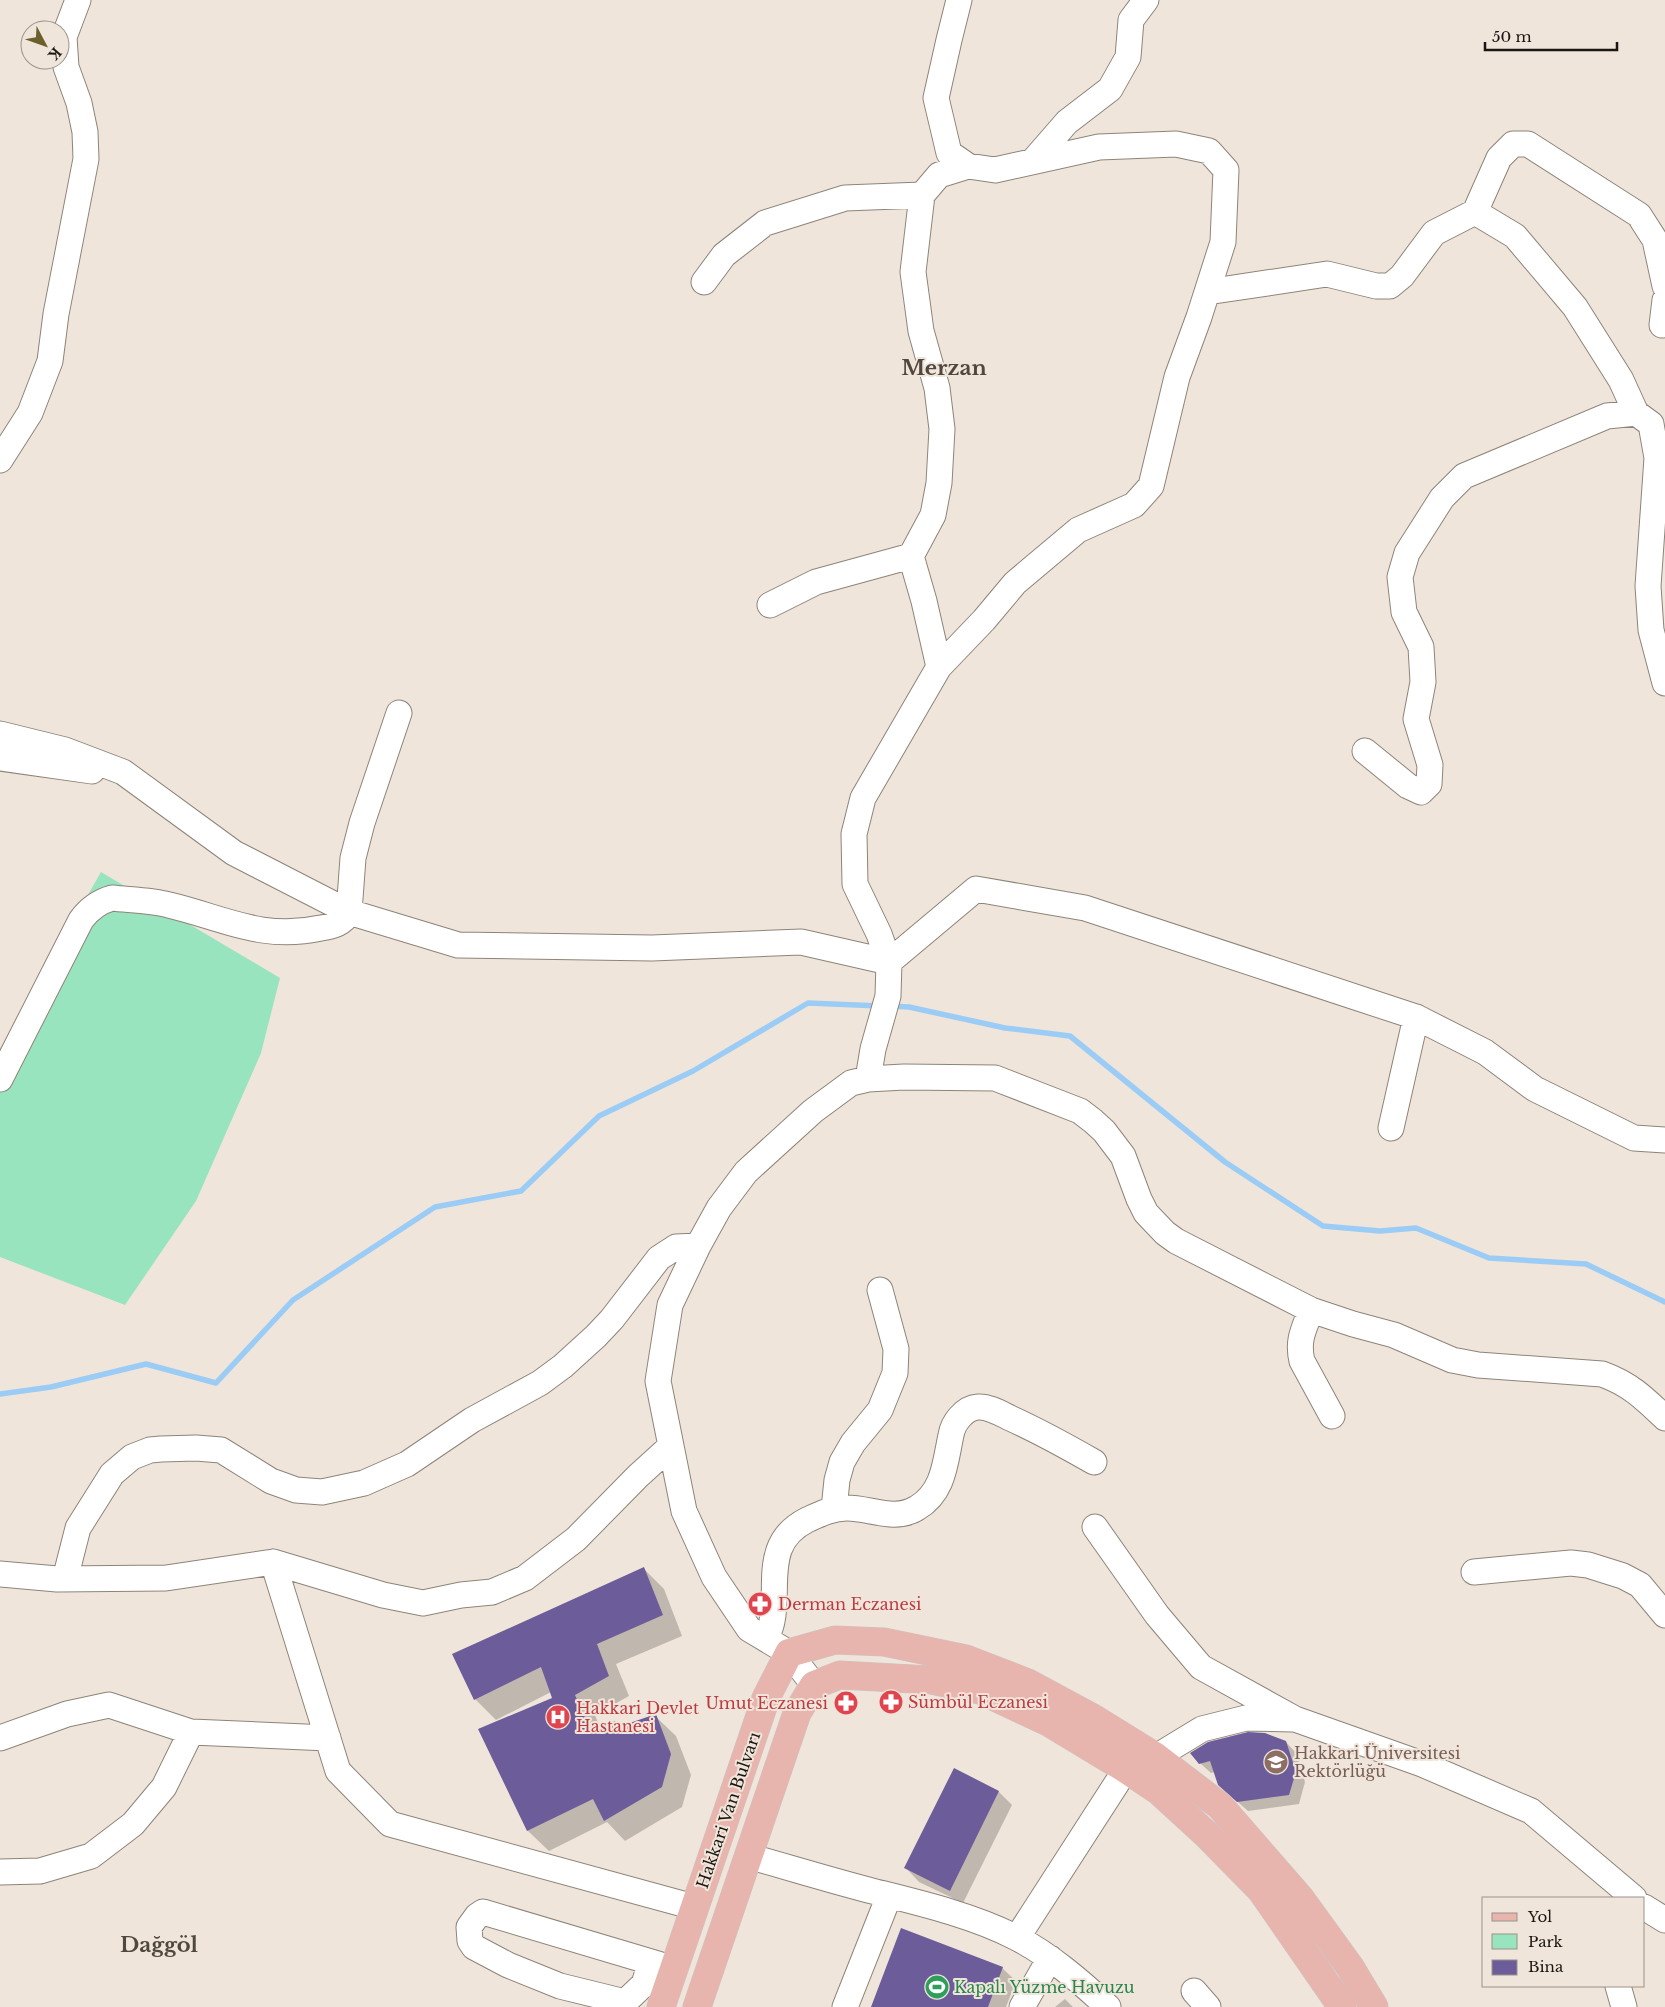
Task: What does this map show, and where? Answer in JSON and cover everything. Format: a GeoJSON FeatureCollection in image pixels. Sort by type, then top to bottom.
{"type":"FeatureCollection","features":[{"type":"Feature","properties":{"kind":"main road"},"geometry":{"type":"LineString","coordinates":[[789,1654],[835,1640],[884,1642],[966,1659],[1028,1683],[1093,1718],[1156,1757],[1220,1806],[1300,1898],[1350,1967],[1374,2007]]}},
{"type":"Feature","properties":{"kind":"main road","name":"Hakkari Van Bulvarı"},"geometry":{"type":"LineString","coordinates":[[661,2007],[663,1965],[694,1907],[766,1698],[789,1654]]}},
{"type":"Feature","properties":{"kind":"main road"},"geometry":{"type":"LineString","coordinates":[[814,1685],[840,1675],[931,1680],[980,1690],[1050,1723],[1126,1769],[1159,1791],[1207,1834],[1260,1890],[1342,2007]]}},
{"type":"Feature","properties":{"kind":"main road","name":"Hakkari Van Bulvarı"},"geometry":{"type":"LineString","coordinates":[[697,2007],[797,1713],[814,1685]]}},
{"type":"Feature","properties":{"kind":"street"},"geometry":{"type":"LineString","coordinates":[[0,460],[30,413],[50,361],[56,314],[86,159],[85,132],[66,67],[64,37],[78,0]]}},
{"type":"Feature","properties":{"kind":"street"},"geometry":{"type":"LineString","coordinates":[[960,0],[936,98],[949,152],[968,166]]}},
{"type":"Feature","properties":{"kind":"street"},"geometry":{"type":"LineString","coordinates":[[1033,161],[1067,122],[1110,89],[1128,57],[1131,20],[1146,0]]}},
{"type":"Feature","properties":{"kind":"street"},"geometry":{"type":"LineString","coordinates":[[868,1079],[873,1049],[888,996],[888,962],[879,934],[856,884],[854,834],[863,798],[939,667],[1022,577],[1078,530],[1134,505],[1151,486],[1176,377],[1223,242],[1226,170],[1209,150],[1176,144],[1099,147],[995,170],[968,166],[939,175],[922,195],[913,272],[921,331],[936,388],[942,429],[939,483],[933,515],[911,556],[924,601],[939,667]]}},
{"type":"Feature","properties":{"kind":"street"},"geometry":{"type":"LineString","coordinates":[[1207,292],[1327,274],[1376,286],[1390,286],[1402,276],[1434,233],[1475,212],[1499,158],[1513,144],[1528,144],[1639,215],[1655,240],[1665,286]]}},
{"type":"Feature","properties":{"kind":"street"},"geometry":{"type":"LineString","coordinates":[[704,282],[724,255],[765,223],[844,198],[922,195]]}},
{"type":"Feature","properties":{"kind":"street"},"geometry":{"type":"LineString","coordinates":[[1475,212],[1515,236],[1575,307],[1622,380],[1636,413],[1651,424],[1657,458],[1648,586],[1651,630],[1665,683]]}},
{"type":"Feature","properties":{"kind":"street"},"geometry":{"type":"LineString","coordinates":[[1662,325],[1665,300]]}},
{"type":"Feature","properties":{"kind":"street"},"geometry":{"type":"LineString","coordinates":[[1365,751],[1408,786],[1421,792],[1429,784],[1430,765],[1416,719],[1423,682],[1421,647],[1404,612],[1400,577],[1407,554],[1442,498],[1464,476],[1607,416],[1636,413]]}},
{"type":"Feature","properties":{"kind":"street"},"geometry":{"type":"LineString","coordinates":[[770,605],[816,582],[911,556]]}},
{"type":"Feature","properties":{"kind":"street"},"geometry":{"type":"LineString","coordinates":[[0,1079],[81,920],[92,908],[105,900],[112,898],[167,904],[250,929],[285,933],[305,932],[338,924],[345,920],[349,912],[353,858],[377,773],[399,713]]}},
{"type":"Feature","properties":{"kind":"street"},"geometry":{"type":"LineString","coordinates":[[0,734],[65,750],[123,772],[234,852],[349,912],[458,944],[652,948],[801,942],[888,962]]}},
{"type":"Feature","properties":{"kind":"street"},"geometry":{"type":"LineString","coordinates":[[0,758],[129,777]]}},
{"type":"Feature","properties":{"kind":"street"},"geometry":{"type":"LineString","coordinates":[[888,962],[976,889],[1084,908],[1416,1017],[1485,1052],[1544,1093],[1634,1138],[1665,1140]]}},
{"type":"Feature","properties":{"kind":"street"},"geometry":{"type":"LineString","coordinates":[[1390,1128],[1416,1017]]}},
{"type":"Feature","properties":{"kind":"street"},"geometry":{"type":"LineString","coordinates":[[814,1685],[789,1654],[749,1628],[714,1577],[684,1511],[658,1381],[670,1305],[698,1246],[719,1208],[746,1172],[813,1110],[851,1083],[868,1079],[995,1078],[1080,1111],[1093,1121],[1114,1144],[1126,1163],[1146,1213],[1165,1234],[1176,1241],[1311,1310],[1353,1324],[1394,1334],[1452,1360],[1478,1365],[1602,1374],[1635,1390],[1665,1418]]}},
{"type":"Feature","properties":{"kind":"street"},"geometry":{"type":"LineString","coordinates":[[65,1579],[78,1528],[112,1474],[132,1458],[150,1450],[161,1449],[196,1448],[221,1450],[271,1481],[296,1490],[322,1492],[364,1483],[407,1464],[472,1420],[540,1383],[563,1366],[596,1336],[612,1319],[659,1258],[676,1247],[698,1246]]}},
{"type":"Feature","properties":{"kind":"street"},"geometry":{"type":"LineString","coordinates":[[834,1509],[837,1480],[842,1462],[853,1443],[880,1410],[895,1373],[896,1349],[880,1290]]}},
{"type":"Feature","properties":{"kind":"street"},"geometry":{"type":"LineString","coordinates":[[1311,1310],[1299,1344],[1300,1352],[1302,1361],[1313,1378],[1332,1416]]}},
{"type":"Feature","properties":{"kind":"street"},"geometry":{"type":"LineString","coordinates":[[766,1639],[773,1621],[774,1584],[779,1550],[783,1541],[800,1524],[834,1509],[855,1508],[899,1514],[907,1513],[921,1506],[933,1493],[943,1474],[951,1433],[964,1412],[975,1407],[993,1410],[1046,1434],[1094,1462]]}},
{"type":"Feature","properties":{"kind":"street"},"geometry":{"type":"LineString","coordinates":[[0,1574],[65,1579],[166,1578],[273,1562],[383,1595],[423,1603],[461,1595],[492,1592],[525,1578],[576,1539],[638,1476],[671,1446]]}},
{"type":"Feature","properties":{"kind":"street"},"geometry":{"type":"LineString","coordinates":[[1095,1527],[1157,1615],[1202,1667],[1295,1720],[1422,1764],[1531,1811],[1604,1886],[1632,1897]]}},
{"type":"Feature","properties":{"kind":"street"},"geometry":{"type":"LineString","coordinates":[[273,1562],[338,1770],[390,1824],[694,1907]]}},
{"type":"Feature","properties":{"kind":"street"},"geometry":{"type":"LineString","coordinates":[[1474,1572],[1571,1563],[1588,1565],[1623,1576],[1640,1585],[1665,1615]]}},
{"type":"Feature","properties":{"kind":"street"},"geometry":{"type":"LineString","coordinates":[[0,1738],[67,1714],[109,1705],[191,1732],[328,1738]]}},
{"type":"Feature","properties":{"kind":"street"},"geometry":{"type":"LineString","coordinates":[[1156,1757],[1202,1729],[1246,1718],[1295,1720]]}},
{"type":"Feature","properties":{"kind":"street"},"geometry":{"type":"LineString","coordinates":[[0,1872],[40,1871],[91,1856],[133,1824],[164,1787],[191,1732]]}},
{"type":"Feature","properties":{"kind":"street"},"geometry":{"type":"LineString","coordinates":[[1017,1938],[1126,1769]]}},
{"type":"Feature","properties":{"kind":"street"},"geometry":{"type":"LineString","coordinates":[[748,1856],[988,1925],[1017,1938],[1050,1958],[1082,1982],[1108,2007]]}},
{"type":"Feature","properties":{"kind":"street"},"geometry":{"type":"LineString","coordinates":[[846,2007],[890,1896]]}},
{"type":"Feature","properties":{"kind":"street"},"geometry":{"type":"LineString","coordinates":[[1645,1907],[1665,1920]]}},
{"type":"Feature","properties":{"kind":"street"},"geometry":{"type":"LineString","coordinates":[[483,1912],[663,1965],[625,2002],[560,1986],[508,1965],[474,1947],[470,1941],[469,1927],[477,1916],[483,1912]]}},
{"type":"Feature","properties":{"kind":"street"},"geometry":{"type":"LineString","coordinates":[[1022,2007],[1050,1958]]}},
{"type":"Feature","properties":{"kind":"street"},"geometry":{"type":"LineString","coordinates":[[1618,1987],[1624,2007]]}},
{"type":"Feature","properties":{"kind":"green space"},"geometry":{"type":"Polygon","coordinates":[[[101,872],[280,978],[261,1053],[196,1201],[125,1305],[0,1257],[0,1049],[101,872]]]}},
{"type":"Feature","properties":{"kind":"building","name":"Hakkari Devlet Hastanesi"},"geometry":{"type":"Polygon","coordinates":[[[644,1567],[663,1615],[597,1644],[609,1676],[575,1695],[591,1731],[615,1721],[618,1727],[656,1714],[671,1754],[662,1787],[604,1821],[593,1799],[527,1831],[478,1729],[552,1698],[541,1667],[474,1700],[452,1654],[644,1567]]]}},
{"type":"Feature","properties":{"kind":"building","name":"Hakkari Üniversitesi Rektörlüğü"},"geometry":{"type":"Polygon","coordinates":[[[1248,1732],[1265,1733],[1286,1741],[1296,1772],[1289,1795],[1237,1802],[1218,1785],[1210,1761],[1199,1764],[1190,1753],[1208,1742],[1248,1732]]]}},
{"type":"Feature","properties":{"kind":"building"},"geometry":{"type":"Polygon","coordinates":[[[954,1768],[999,1791],[950,1891],[904,1868],[954,1768]]]}},
{"type":"Feature","properties":{"kind":"building","name":"Kapalı Yüzme Havuzu"},"geometry":{"type":"Polygon","coordinates":[[[901,1928],[1003,1967],[988,2007],[871,2007],[901,1928]]]}},
{"type":"Feature","properties":{"kind":"waterway"},"geometry":{"type":"LineString","coordinates":[[0,1394],[51,1387],[146,1364],[216,1383],[293,1300],[435,1207],[521,1191],[599,1116],[693,1071],[808,1003],[880,1006]]}},
{"type":"Feature","properties":{"kind":"waterway"},"geometry":{"type":"LineString","coordinates":[[891,1006],[909,1007],[1005,1028],[1070,1036],[1225,1162],[1323,1226],[1380,1231],[1416,1228],[1489,1258],[1586,1264],[1665,1302]]}},
{"type":"Feature","properties":{"kind":"place","name":"Derman Eczanesi"},"geometry":{"type":"Point","coordinates":[760,1604]}},
{"type":"Feature","properties":{"kind":"place","name":"Sümbül Eczanesi"},"geometry":{"type":"Point","coordinates":[891,1702]}},
{"type":"Feature","properties":{"kind":"place","name":"Umut Eczanesi"},"geometry":{"type":"Point","coordinates":[846,1703]}},
{"type":"Feature","properties":{"kind":"place","name":"Hakkari Devlet Hastanesi"},"geometry":{"type":"Point","coordinates":[558,1717]}},
{"type":"Feature","properties":{"kind":"place","name":"Hakkari Üniversitesi Rektörlüğü"},"geometry":{"type":"Point","coordinates":[1276,1762]}},
{"type":"Feature","properties":{"kind":"place","name":"Kapalı Yüzme Havuzu"},"geometry":{"type":"Point","coordinates":[937,1987]}},
{"type":"Feature","properties":{"kind":"district","name":"Merzan"},"geometry":{"type":"Point","coordinates":[944,368]}},
{"type":"Feature","properties":{"kind":"district","name":"Dağgöl"},"geometry":{"type":"Point","coordinates":[159,1945]}}]}
